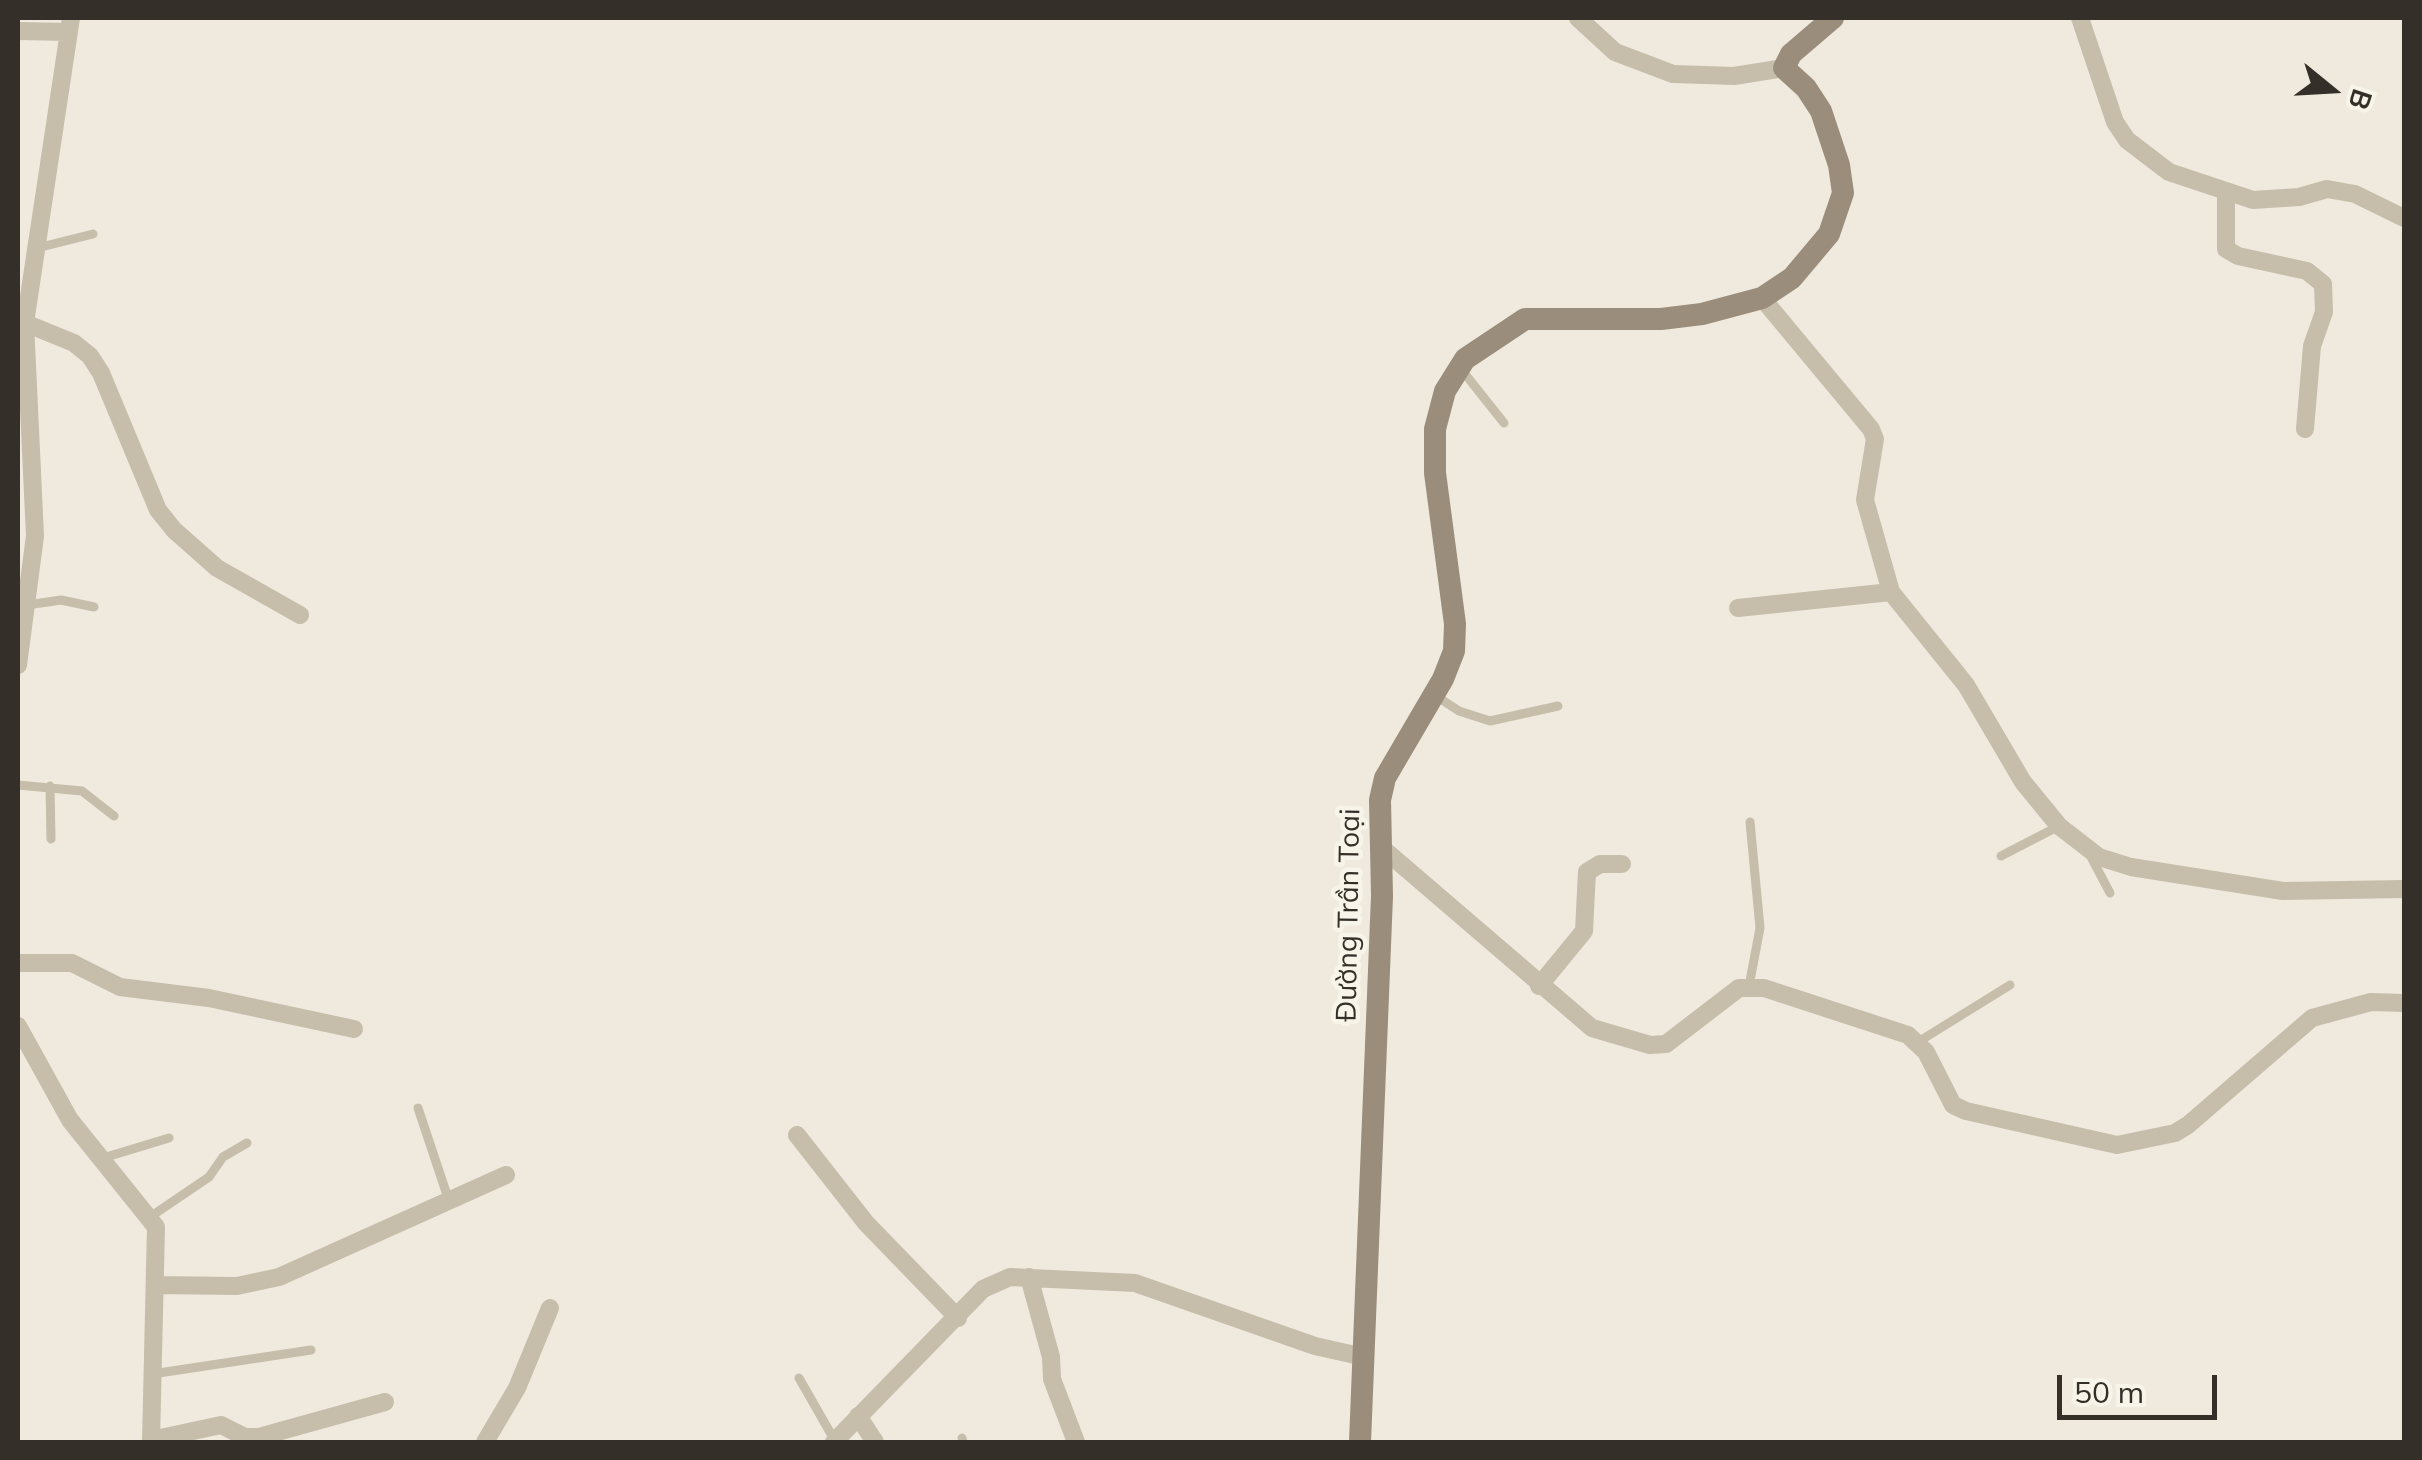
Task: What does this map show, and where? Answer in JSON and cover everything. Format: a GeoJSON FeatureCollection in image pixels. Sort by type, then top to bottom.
{"type":"FeatureCollection","features":[{"type":"Feature","properties":{"kind":"street"},"geometry":{"type":"LineString","coordinates":[[1578,18],[1615,52],[1673,74],[1734,76],[1784,68],[1790,54],[1833,18]]}},
{"type":"Feature","properties":{"kind":"street"},"geometry":{"type":"LineString","coordinates":[[2080,18],[2110,108],[2127,140],[2169,172],[2253,200],[2299,197],[2328,189],[2355,194],[2404,218]]}},
{"type":"Feature","properties":{"kind":"street"},"geometry":{"type":"LineString","coordinates":[[18,32],[70,25],[25,324],[24,439],[35,536],[24,574],[26,606],[18,665]]}},
{"type":"Feature","properties":{"kind":"street","name":"Đường Trần Toại"},"geometry":{"type":"LineString","coordinates":[[1360,1442],[1385,778],[1454,651],[1455,624],[1435,473],[1434,429],[1444,391],[1459,367],[1525,319],[1661,320],[1702,314],[1762,298],[1814,257],[1829,234],[1843,193],[1839,165],[1820,111],[1806,88],[1784,68]]}},
{"type":"Feature","properties":{"kind":"street"},"geometry":{"type":"LineString","coordinates":[[2226,192],[2226,249],[2238,256],[2308,270],[2323,284],[2324,312],[2312,346],[2305,429]]}},
{"type":"Feature","properties":{"kind":"street"},"geometry":{"type":"LineString","coordinates":[[1762,298],[1871,428],[1875,439],[1865,500],[1890,592],[1966,684],[2023,782],[2058,826],[2088,849],[2131,867],[2284,891],[2404,889]]}},
{"type":"Feature","properties":{"kind":"street"},"geometry":{"type":"LineString","coordinates":[[25,324],[74,343],[90,356],[101,373],[158,510],[174,530],[217,568],[300,615]]}},
{"type":"Feature","properties":{"kind":"street"},"geometry":{"type":"LineString","coordinates":[[1738,608],[1890,592]]}},
{"type":"Feature","properties":{"kind":"street"},"geometry":{"type":"LineString","coordinates":[[1381,848],[1592,1028],[1650,1045],[1666,1044],[1740,988],[1749,986],[1918,1042],[1954,1105],[2127,1145],[2175,1133],[2188,1125],[2312,1018],[2372,1002],[2404,1002]]}},
{"type":"Feature","properties":{"kind":"street"},"geometry":{"type":"LineString","coordinates":[[1539,986],[1584,931],[1587,872],[1600,864],[1622,864]]}},
{"type":"Feature","properties":{"kind":"street"},"geometry":{"type":"LineString","coordinates":[[18,962],[72,964],[120,987],[209,998],[354,1029]]}},
{"type":"Feature","properties":{"kind":"street"},"geometry":{"type":"LineString","coordinates":[[18,1030],[70,1120],[150,1217],[157,1242],[150,1374],[151,1441],[221,1425],[252,1438],[306,1434],[385,1402]]}},
{"type":"Feature","properties":{"kind":"street"},"geometry":{"type":"LineString","coordinates":[[797,1135],[866,1223],[958,1318]]}},
{"type":"Feature","properties":{"kind":"street"},"geometry":{"type":"LineString","coordinates":[[155,1285],[257,1284],[506,1175]]}},
{"type":"Feature","properties":{"kind":"street"},"geometry":{"type":"LineString","coordinates":[[1029,1277],[1052,1358],[1052,1379],[1076,1442]]}},
{"type":"Feature","properties":{"kind":"street"},"geometry":{"type":"LineString","coordinates":[[834,1442],[994,1281],[1029,1277],[1135,1283],[1315,1346],[1364,1357]]}},
{"type":"Feature","properties":{"kind":"street"},"geometry":{"type":"LineString","coordinates":[[485,1442],[517,1388],[550,1308]]}},
{"type":"Feature","properties":{"kind":"street"},"geometry":{"type":"LineString","coordinates":[[858,1416],[875,1442]]}},
{"type":"Feature","properties":{"kind":"lane"},"geometry":{"type":"LineString","coordinates":[[34,249],[93,234]]}},
{"type":"Feature","properties":{"kind":"lane"},"geometry":{"type":"LineString","coordinates":[[1459,367],[1504,423]]}},
{"type":"Feature","properties":{"kind":"lane"},"geometry":{"type":"LineString","coordinates":[[26,606],[60,600],[94,606]]}},
{"type":"Feature","properties":{"kind":"lane"},"geometry":{"type":"LineString","coordinates":[[1434,694],[1459,711],[1490,720],[1558,706]]}},
{"type":"Feature","properties":{"kind":"lane"},"geometry":{"type":"LineString","coordinates":[[18,785],[82,791],[114,816]]}},
{"type":"Feature","properties":{"kind":"lane"},"geometry":{"type":"LineString","coordinates":[[50,786],[51,839]]}},
{"type":"Feature","properties":{"kind":"lane"},"geometry":{"type":"LineString","coordinates":[[1749,986],[1760,928],[1750,822]]}},
{"type":"Feature","properties":{"kind":"lane"},"geometry":{"type":"LineString","coordinates":[[2002,856],[2058,826]]}},
{"type":"Feature","properties":{"kind":"lane"},"geometry":{"type":"LineString","coordinates":[[2088,849],[2098,878],[2110,893]]}},
{"type":"Feature","properties":{"kind":"lane"},"geometry":{"type":"LineString","coordinates":[[1918,1042],[2010,985]]}},
{"type":"Feature","properties":{"kind":"lane"},"geometry":{"type":"LineString","coordinates":[[418,1108],[449,1202]]}},
{"type":"Feature","properties":{"kind":"lane"},"geometry":{"type":"LineString","coordinates":[[103,1158],[168,1138]]}},
{"type":"Feature","properties":{"kind":"lane"},"geometry":{"type":"LineString","coordinates":[[150,1217],[209,1178],[223,1157],[247,1142]]}},
{"type":"Feature","properties":{"kind":"lane"},"geometry":{"type":"LineString","coordinates":[[150,1374],[311,1350]]}},
{"type":"Feature","properties":{"kind":"lane"},"geometry":{"type":"LineString","coordinates":[[799,1378],[834,1442]]}}]}
